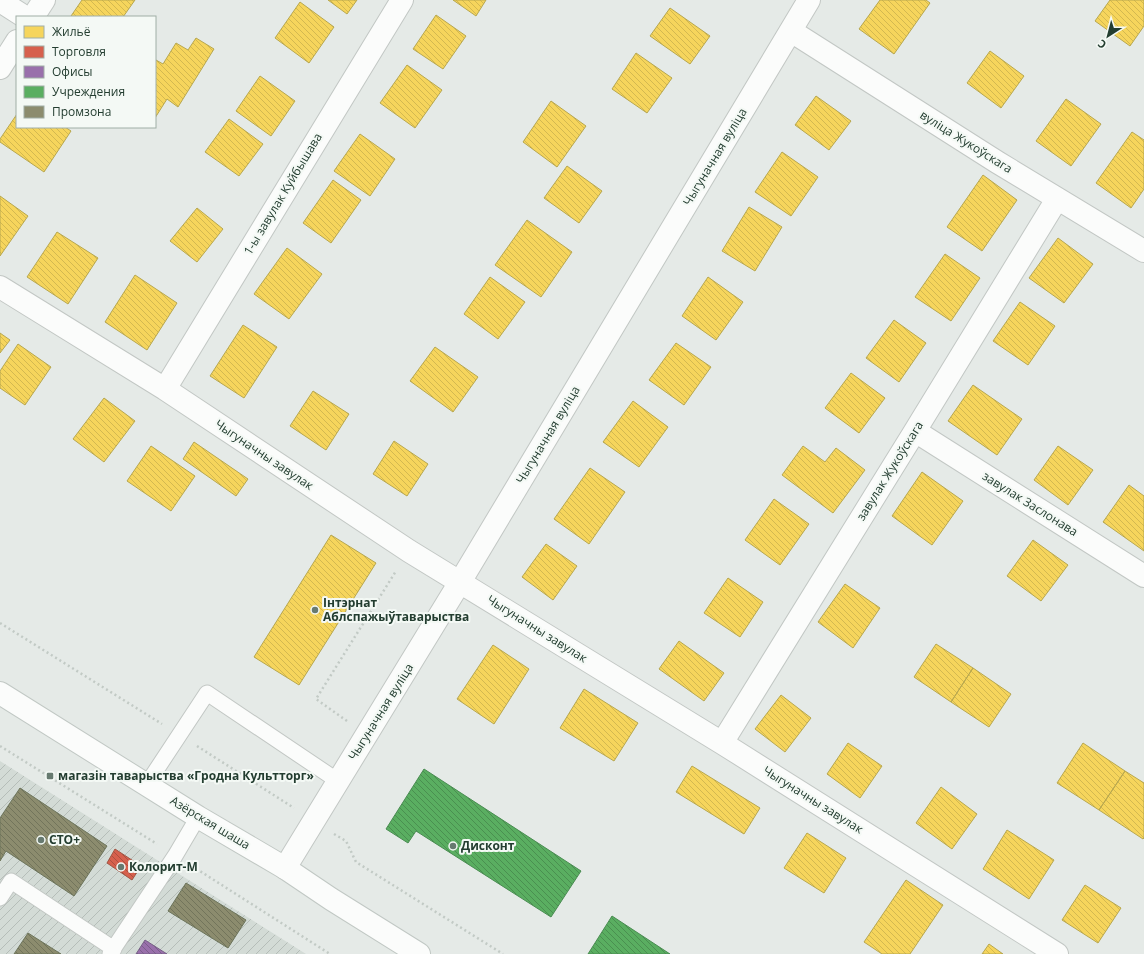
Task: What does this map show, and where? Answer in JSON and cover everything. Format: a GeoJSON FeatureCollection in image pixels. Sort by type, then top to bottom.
{"type":"FeatureCollection","features":[{"type":"Feature","properties":{"kind":"street"},"geometry":{"type":"LineString","coordinates":[[34,16],[44,0]]}},
{"type":"Feature","properties":{"kind":"street","name":"1-ы завулак Куйбышава"},"geometry":{"type":"LineString","coordinates":[[165,389],[402,0]]}},
{"type":"Feature","properties":{"kind":"street","name":"Чыгуначная вуліца"},"geometry":{"type":"LineString","coordinates":[[285,868],[460,582],[809,0]]}},
{"type":"Feature","properties":{"kind":"street"},"geometry":{"type":"LineString","coordinates":[[0,1],[23,16]]}},
{"type":"Feature","properties":{"kind":"street","name":"вуліца Жукоўскага"},"geometry":{"type":"LineString","coordinates":[[791,31],[1057,199],[1144,251]]}},
{"type":"Feature","properties":{"kind":"street"},"geometry":{"type":"LineString","coordinates":[[0,68],[16,43]]}},
{"type":"Feature","properties":{"kind":"street","name":"завулак Жукоўскага"},"geometry":{"type":"LineString","coordinates":[[722,743],[1057,199]]}},
{"type":"Feature","properties":{"kind":"street","name":"Чыгуначны завулак"},"geometry":{"type":"LineString","coordinates":[[0,287],[165,389],[409,551],[722,743],[1057,954]]}},
{"type":"Feature","properties":{"kind":"street","name":"завулак Заслонава"},"geometry":{"type":"LineString","coordinates":[[915,431],[1144,576]]}},
{"type":"Feature","properties":{"kind":"street","name":"Азёрская шаша"},"geometry":{"type":"LineString","coordinates":[[0,693],[148,784],[198,817],[285,868],[331,899],[419,954]]}},
{"type":"Feature","properties":{"kind":"lane"},"geometry":{"type":"LineString","coordinates":[[148,784],[206,693],[338,781]]}},
{"type":"Feature","properties":{"kind":"lane"},"geometry":{"type":"LineString","coordinates":[[0,898],[11,881],[112,952],[175,856],[198,817]]}},
{"type":"Feature","properties":{"kind":"path"},"geometry":{"type":"LineString","coordinates":[[367,735],[316,699],[409,551]]}},
{"type":"Feature","properties":{"kind":"path"},"geometry":{"type":"LineString","coordinates":[[0,623],[346,841],[356,862],[502,954]]}},
{"type":"Feature","properties":{"kind":"path"},"geometry":{"type":"LineString","coordinates":[[0,746],[330,954]]}},
{"type":"Feature","properties":{"kind":"shaded area"},"geometry":{"type":"Polygon","coordinates":[[[0,761],[306,954],[0,954],[0,761]]]}},
{"type":"Feature","properties":{"kind":"building: Жильё"},"geometry":{"type":"Polygon","coordinates":[[[82,0],[135,0],[124,16],[71,16],[82,0]]]}},
{"type":"Feature","properties":{"kind":"building: Жильё"},"geometry":{"type":"Polygon","coordinates":[[[328,0],[357,0],[347,14],[328,0]]]}},
{"type":"Feature","properties":{"kind":"building: Жильё"},"geometry":{"type":"Polygon","coordinates":[[[453,0],[486,0],[476,16],[453,0]]]}},
{"type":"Feature","properties":{"kind":"building: Жильё"},"geometry":{"type":"Polygon","coordinates":[[[880,0],[926,0],[930,3],[894,54],[859,29],[880,0]]]}},
{"type":"Feature","properties":{"kind":"building: Жильё"},"geometry":{"type":"Polygon","coordinates":[[[1110,0],[1144,0],[1144,26],[1130,46],[1095,21],[1110,0]]]}},
{"type":"Feature","properties":{"kind":"building: Жильё"},"geometry":{"type":"Polygon","coordinates":[[[300,2],[334,27],[309,63],[275,38],[300,2]]]}},
{"type":"Feature","properties":{"kind":"building: Жильё"},"geometry":{"type":"Polygon","coordinates":[[[670,8],[710,36],[690,64],[650,36],[670,8]]]}},
{"type":"Feature","properties":{"kind":"building: Жильё"},"geometry":{"type":"Polygon","coordinates":[[[436,15],[466,36],[443,69],[413,49],[436,15]]]}},
{"type":"Feature","properties":{"kind":"building: Жильё"},"geometry":{"type":"Polygon","coordinates":[[[196,38],[214,49],[178,107],[167,99],[156,116],[156,60],[163,64],[176,43],[188,50],[196,38]]]}},
{"type":"Feature","properties":{"kind":"building: Жильё"},"geometry":{"type":"Polygon","coordinates":[[[990,51],[1024,76],[1001,108],[967,83],[990,51]]]}},
{"type":"Feature","properties":{"kind":"building: Жильё"},"geometry":{"type":"Polygon","coordinates":[[[636,53],[672,78],[647,113],[612,89],[636,53]]]}},
{"type":"Feature","properties":{"kind":"building: Жильё"},"geometry":{"type":"Polygon","coordinates":[[[407,65],[442,90],[415,128],[380,103],[407,65]]]}},
{"type":"Feature","properties":{"kind":"building: Жильё"},"geometry":{"type":"Polygon","coordinates":[[[260,76],[295,101],[271,136],[236,111],[260,76]]]}},
{"type":"Feature","properties":{"kind":"building: Жильё"},"geometry":{"type":"Polygon","coordinates":[[[816,96],[851,121],[829,150],[795,125],[816,96]]]}},
{"type":"Feature","properties":{"kind":"building: Жильё"},"geometry":{"type":"Polygon","coordinates":[[[1066,99],[1101,124],[1071,166],[1036,141],[1066,99]]]}},
{"type":"Feature","properties":{"kind":"building: Жильё"},"geometry":{"type":"Polygon","coordinates":[[[551,101],[586,126],[557,167],[523,142],[551,101]]]}},
{"type":"Feature","properties":{"kind":"building: Жильё"},"geometry":{"type":"Polygon","coordinates":[[[16,115],[16,128],[66,128],[71,131],[44,172],[0,142],[0,139],[16,115]]]}},
{"type":"Feature","properties":{"kind":"building: Жильё"},"geometry":{"type":"Polygon","coordinates":[[[229,119],[263,144],[239,176],[205,152],[229,119]]]}},
{"type":"Feature","properties":{"kind":"building: Жильё"},"geometry":{"type":"Polygon","coordinates":[[[1132,132],[1144,140],[1144,189],[1131,208],[1096,183],[1132,132]]]}},
{"type":"Feature","properties":{"kind":"building: Жильё"},"geometry":{"type":"Polygon","coordinates":[[[360,134],[395,159],[370,196],[334,171],[360,134]]]}},
{"type":"Feature","properties":{"kind":"building: Жильё"},"geometry":{"type":"Polygon","coordinates":[[[782,152],[818,177],[791,216],[755,192],[782,152]]]}},
{"type":"Feature","properties":{"kind":"building: Жильё"},"geometry":{"type":"Polygon","coordinates":[[[567,166],[602,191],[579,223],[544,198],[567,166]]]}},
{"type":"Feature","properties":{"kind":"building: Жильё"},"geometry":{"type":"Polygon","coordinates":[[[983,175],[1017,200],[982,251],[947,227],[983,175]]]}},
{"type":"Feature","properties":{"kind":"building: Жильё"},"geometry":{"type":"Polygon","coordinates":[[[333,180],[361,200],[331,243],[303,223],[333,180]]]}},
{"type":"Feature","properties":{"kind":"building: Жильё"},"geometry":{"type":"Polygon","coordinates":[[[0,196],[28,216],[0,256],[0,196]]]}},
{"type":"Feature","properties":{"kind":"building: Жильё"},"geometry":{"type":"Polygon","coordinates":[[[749,207],[782,227],[755,271],[722,251],[749,207]]]}},
{"type":"Feature","properties":{"kind":"building: Жильё"},"geometry":{"type":"Polygon","coordinates":[[[197,208],[223,229],[197,262],[170,241],[197,208]]]}},
{"type":"Feature","properties":{"kind":"building: Жильё"},"geometry":{"type":"Polygon","coordinates":[[[527,220],[572,252],[541,297],[495,265],[527,220]]]}},
{"type":"Feature","properties":{"kind":"building: Жильё"},"geometry":{"type":"Polygon","coordinates":[[[57,232],[98,258],[68,304],[27,277],[57,232]]]}},
{"type":"Feature","properties":{"kind":"building: Жильё"},"geometry":{"type":"Polygon","coordinates":[[[1058,238],[1093,264],[1064,303],[1029,278],[1058,238]]]}},
{"type":"Feature","properties":{"kind":"building: Жильё"},"geometry":{"type":"Polygon","coordinates":[[[287,248],[322,274],[289,319],[254,294],[287,248]]]}},
{"type":"Feature","properties":{"kind":"building: Жильё"},"geometry":{"type":"Polygon","coordinates":[[[945,254],[980,278],[951,321],[915,297],[945,254]]]}},
{"type":"Feature","properties":{"kind":"building: Жильё"},"geometry":{"type":"Polygon","coordinates":[[[135,275],[177,303],[147,350],[105,322],[135,275]]]}},
{"type":"Feature","properties":{"kind":"building: Жильё"},"geometry":{"type":"Polygon","coordinates":[[[490,277],[525,302],[498,339],[464,314],[490,277]]]}},
{"type":"Feature","properties":{"kind":"building: Жильё"},"geometry":{"type":"Polygon","coordinates":[[[708,277],[743,302],[716,340],[682,316],[708,277]]]}},
{"type":"Feature","properties":{"kind":"building: Жильё"},"geometry":{"type":"Polygon","coordinates":[[[1020,302],[1055,326],[1028,365],[993,341],[1020,302]]]}},
{"type":"Feature","properties":{"kind":"building: Жильё"},"geometry":{"type":"Polygon","coordinates":[[[894,320],[926,343],[899,382],[866,358],[894,320]]]}},
{"type":"Feature","properties":{"kind":"building: Жильё"},"geometry":{"type":"Polygon","coordinates":[[[243,325],[277,347],[244,398],[210,376],[243,325]]]}},
{"type":"Feature","properties":{"kind":"building: Жильё"},"geometry":{"type":"Polygon","coordinates":[[[0,333],[10,340],[0,353],[0,333]]]}},
{"type":"Feature","properties":{"kind":"building: Жильё"},"geometry":{"type":"Polygon","coordinates":[[[676,343],[711,367],[684,405],[649,380],[676,343]]]}},
{"type":"Feature","properties":{"kind":"building: Жильё"},"geometry":{"type":"Polygon","coordinates":[[[18,344],[51,367],[25,405],[0,388],[0,371],[18,344]]]}},
{"type":"Feature","properties":{"kind":"building: Жильё"},"geometry":{"type":"Polygon","coordinates":[[[435,347],[478,377],[453,412],[410,381],[435,347]]]}},
{"type":"Feature","properties":{"kind":"building: Жильё"},"geometry":{"type":"Polygon","coordinates":[[[851,373],[885,398],[859,433],[825,408],[851,373]]]}},
{"type":"Feature","properties":{"kind":"building: Жильё"},"geometry":{"type":"Polygon","coordinates":[[[973,385],[1022,419],[997,455],[948,421],[973,385]]]}},
{"type":"Feature","properties":{"kind":"building: Жильё"},"geometry":{"type":"Polygon","coordinates":[[[313,391],[349,414],[326,450],[290,426],[313,391]]]}},
{"type":"Feature","properties":{"kind":"building: Жильё"},"geometry":{"type":"Polygon","coordinates":[[[104,398],[135,421],[104,462],[73,439],[104,398]]]}},
{"type":"Feature","properties":{"kind":"building: Жильё"},"geometry":{"type":"Polygon","coordinates":[[[633,401],[668,427],[639,467],[603,442],[633,401]]]}},
{"type":"Feature","properties":{"kind":"building: Жильё"},"geometry":{"type":"Polygon","coordinates":[[[394,441],[428,464],[407,496],[373,474],[394,441]]]}},
{"type":"Feature","properties":{"kind":"building: Жильё"},"geometry":{"type":"Polygon","coordinates":[[[194,442],[248,479],[236,496],[183,459],[194,442]]]}},
{"type":"Feature","properties":{"kind":"building: Жильё"},"geometry":{"type":"Polygon","coordinates":[[[151,446],[195,476],[171,511],[127,481],[151,446]]]}},
{"type":"Feature","properties":{"kind":"building: Жильё"},"geometry":{"type":"Polygon","coordinates":[[[803,446],[825,462],[836,448],[865,470],[833,513],[782,475],[803,446]]]}},
{"type":"Feature","properties":{"kind":"building: Жильё"},"geometry":{"type":"Polygon","coordinates":[[[1058,446],[1093,470],[1068,505],[1034,480],[1058,446]]]}},
{"type":"Feature","properties":{"kind":"building: Жильё"},"geometry":{"type":"Polygon","coordinates":[[[590,468],[625,492],[589,544],[554,519],[590,468]]]}},
{"type":"Feature","properties":{"kind":"building: Жильё"},"geometry":{"type":"Polygon","coordinates":[[[922,472],[963,501],[932,545],[892,516],[922,472]]]}},
{"type":"Feature","properties":{"kind":"building: Жильё"},"geometry":{"type":"Polygon","coordinates":[[[1129,485],[1144,496],[1144,551],[1103,522],[1129,485]]]}},
{"type":"Feature","properties":{"kind":"building: Жильё"},"geometry":{"type":"Polygon","coordinates":[[[774,499],[809,524],[780,565],[745,540],[774,499]]]}},
{"type":"Feature","properties":{"kind":"building: Жильё","name":"Інтэрнат Аблспажыўтаварыства"},"geometry":{"type":"Polygon","coordinates":[[[331,535],[376,563],[299,685],[254,657],[331,535]]]}},
{"type":"Feature","properties":{"kind":"building: Жильё"},"geometry":{"type":"Polygon","coordinates":[[[1033,540],[1068,565],[1041,601],[1007,576],[1033,540]]]}},
{"type":"Feature","properties":{"kind":"building: Жильё"},"geometry":{"type":"Polygon","coordinates":[[[546,544],[577,566],[553,600],[522,577],[546,544]]]}},
{"type":"Feature","properties":{"kind":"building: Жильё"},"geometry":{"type":"Polygon","coordinates":[[[728,578],[763,602],[740,637],[704,613],[728,578]]]}},
{"type":"Feature","properties":{"kind":"building: Жильё"},"geometry":{"type":"Polygon","coordinates":[[[845,584],[880,608],[853,648],[818,622],[845,584]]]}},
{"type":"Feature","properties":{"kind":"building: Жильё"},"geometry":{"type":"Polygon","coordinates":[[[679,641],[724,673],[704,701],[659,669],[679,641]]]}},
{"type":"Feature","properties":{"kind":"building: Жильё"},"geometry":{"type":"Polygon","coordinates":[[[936,644],[973,668],[951,702],[914,677],[936,644]]]}},
{"type":"Feature","properties":{"kind":"building: Жильё"},"geometry":{"type":"Polygon","coordinates":[[[493,645],[529,669],[494,724],[457,699],[493,645]]]}},
{"type":"Feature","properties":{"kind":"building: Жильё"},"geometry":{"type":"Polygon","coordinates":[[[973,668],[1011,694],[989,727],[951,702],[973,668]]]}},
{"type":"Feature","properties":{"kind":"building: Жильё"},"geometry":{"type":"Polygon","coordinates":[[[584,689],[638,723],[614,761],[560,728],[584,689]]]}},
{"type":"Feature","properties":{"kind":"building: Жильё"},"geometry":{"type":"Polygon","coordinates":[[[781,695],[811,718],[785,752],[755,729],[781,695]]]}},
{"type":"Feature","properties":{"kind":"building: Жильё"},"geometry":{"type":"Polygon","coordinates":[[[848,743],[882,766],[860,798],[827,774],[848,743]]]}},
{"type":"Feature","properties":{"kind":"building: Жильё"},"geometry":{"type":"Polygon","coordinates":[[[1083,743],[1125,771],[1099,810],[1057,783],[1083,743]]]}},
{"type":"Feature","properties":{"kind":"building: Жильё"},"geometry":{"type":"Polygon","coordinates":[[[692,766],[760,808],[744,834],[676,792],[692,766]]]}},
{"type":"Feature","properties":{"kind":"building: Жильё"},"geometry":{"type":"Polygon","coordinates":[[[1125,771],[1144,783],[1143,839],[1099,810],[1125,771]]]}},
{"type":"Feature","properties":{"kind":"building: Жильё"},"geometry":{"type":"Polygon","coordinates":[[[941,787],[977,814],[952,849],[916,823],[941,787]]]}},
{"type":"Feature","properties":{"kind":"building: Жильё"},"geometry":{"type":"Polygon","coordinates":[[[1007,830],[1054,860],[1029,899],[983,869],[1007,830]]]}},
{"type":"Feature","properties":{"kind":"building: Жильё"},"geometry":{"type":"Polygon","coordinates":[[[807,833],[846,858],[824,893],[784,868],[807,833]]]}},
{"type":"Feature","properties":{"kind":"building: Жильё"},"geometry":{"type":"Polygon","coordinates":[[[906,880],[943,905],[910,954],[882,954],[864,942],[906,880]]]}},
{"type":"Feature","properties":{"kind":"building: Жильё"},"geometry":{"type":"Polygon","coordinates":[[[1085,885],[1121,908],[1098,943],[1062,920],[1085,885]]]}},
{"type":"Feature","properties":{"kind":"building: Жильё"},"geometry":{"type":"Polygon","coordinates":[[[989,944],[1003,954],[982,954],[989,944]]]}},
{"type":"Feature","properties":{"kind":"building: Торговля"},"geometry":{"type":"Polygon","coordinates":[[[115,849],[141,866],[132,880],[107,863],[115,849]]]}},
{"type":"Feature","properties":{"kind":"building: Офисы"},"geometry":{"type":"Polygon","coordinates":[[[145,940],[167,954],[136,954],[145,940]]]}},
{"type":"Feature","properties":{"kind":"building: Учреждения"},"geometry":{"type":"Polygon","coordinates":[[[424,769],[581,871],[551,917],[416,831],[408,843],[386,829],[424,769]]]}},
{"type":"Feature","properties":{"kind":"building: Учреждения"},"geometry":{"type":"Polygon","coordinates":[[[612,916],[670,954],[588,954],[612,916]]]}},
{"type":"Feature","properties":{"kind":"building: Промзона"},"geometry":{"type":"Polygon","coordinates":[[[20,788],[107,846],[74,896],[6,851],[0,861],[0,818],[20,788]]]}},
{"type":"Feature","properties":{"kind":"building: Промзона"},"geometry":{"type":"Polygon","coordinates":[[[186,883],[246,920],[228,948],[168,911],[186,883]]]}},
{"type":"Feature","properties":{"kind":"building: Промзона"},"geometry":{"type":"Polygon","coordinates":[[[28,933],[61,954],[14,954],[28,933]]]}},
{"type":"Feature","properties":{"kind":"place","name":"Інтэрнат Аблспажыўтаварыства"},"geometry":{"type":"Point","coordinates":[315,610]}},
{"type":"Feature","properties":{"kind":"place","name":"магазін таварыства «Гродна Культторг»"},"geometry":{"type":"Point","coordinates":[50,776]}},
{"type":"Feature","properties":{"kind":"place","name":"СТО+"},"geometry":{"type":"Point","coordinates":[41,840]}},
{"type":"Feature","properties":{"kind":"place","name":"Дисконт"},"geometry":{"type":"Point","coordinates":[453,846]}},
{"type":"Feature","properties":{"kind":"place","name":"Колорит-М"},"geometry":{"type":"Point","coordinates":[121,867]}}]}
